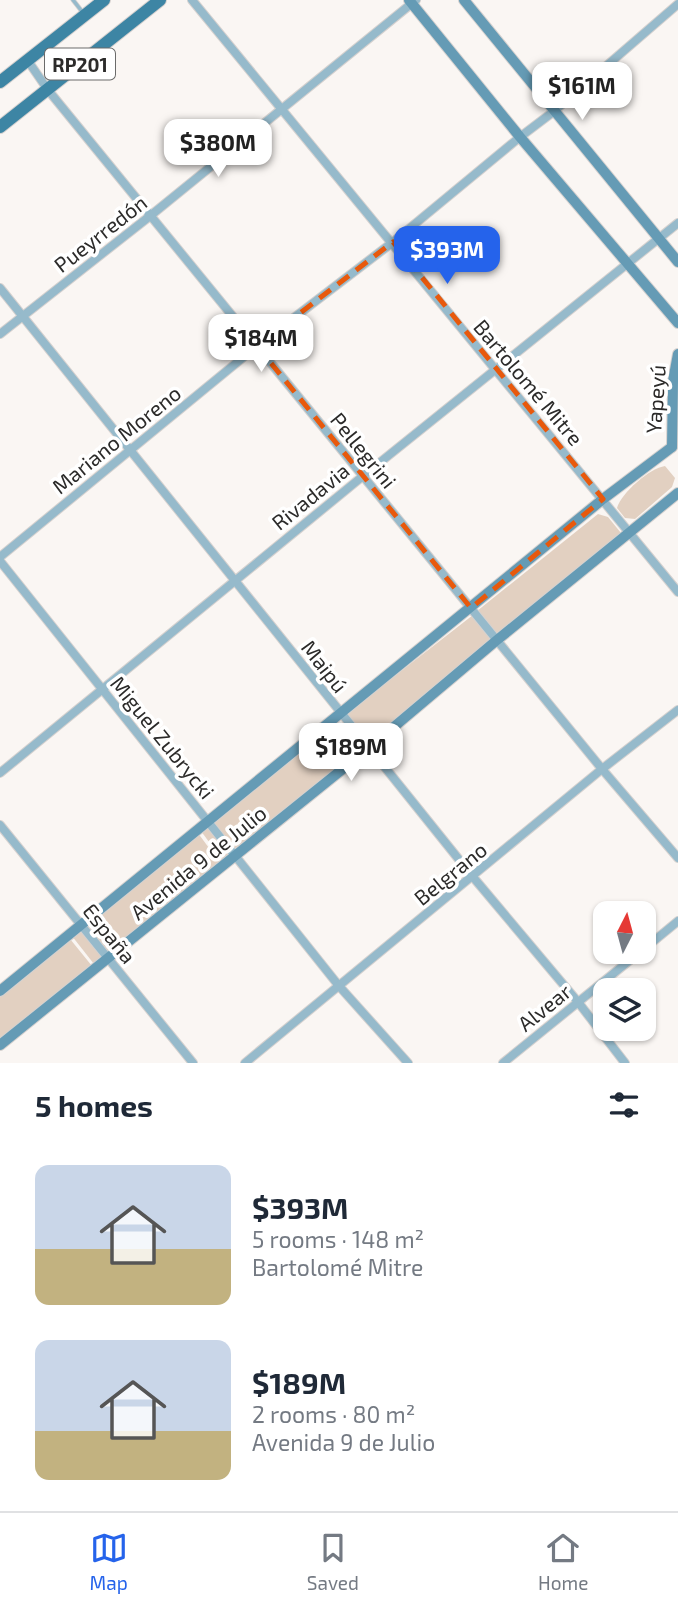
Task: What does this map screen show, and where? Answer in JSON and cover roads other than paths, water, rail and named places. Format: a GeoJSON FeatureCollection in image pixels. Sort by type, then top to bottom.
{"type":"FeatureCollection","features":[{"type":"Feature","properties":{"kind":"main road","name":"RP201"},"geometry":{"type":"LineString","coordinates":[[0,82],[104,0]]}},
{"type":"Feature","properties":{"kind":"main road","name":"RP201"},"geometry":{"type":"LineString","coordinates":[[0,127],[160,0]]}},
{"type":"Feature","properties":{"kind":"main road"},"geometry":{"type":"LineString","coordinates":[[464,0],[678,262]]}},
{"type":"Feature","properties":{"kind":"main road"},"geometry":{"type":"LineString","coordinates":[[412,1],[520,137],[678,323]]}},
{"type":"Feature","properties":{"kind":"main road","name":"Yapeyú"},"geometry":{"type":"LineString","coordinates":[[675,451],[673,381],[678,354]]}},
{"type":"Feature","properties":{"kind":"main road","name":"Avenida 9 de Julio"},"geometry":{"type":"LineString","coordinates":[[0,991],[603,499],[675,451]]}},
{"type":"Feature","properties":{"kind":"main road","name":"Avenida 9 de Julio"},"geometry":{"type":"LineString","coordinates":[[0,1045],[235,857],[678,493]]}},
{"type":"Feature","properties":{"kind":"street","name":"Bartolomé Mitre"},"geometry":{"type":"LineString","coordinates":[[192,0],[678,592]]}},
{"type":"Feature","properties":{"kind":"street","name":"Pueyrredón"},"geometry":{"type":"LineString","coordinates":[[0,334],[150,216],[412,1]]}},
{"type":"Feature","properties":{"kind":"street","name":"Mariano Moreno"},"geometry":{"type":"LineString","coordinates":[[0,559],[257,346],[393,242],[553,112],[678,2]]}},
{"type":"Feature","properties":{"kind":"street","name":"Pellegrini"},"geometry":{"type":"LineString","coordinates":[[28,61],[48,90],[150,216],[602,769],[678,858]]}},
{"type":"Feature","properties":{"kind":"street","name":"Rivadavia"},"geometry":{"type":"LineString","coordinates":[[0,773],[678,223]]}},
{"type":"Feature","properties":{"kind":"street","name":"Maipú"},"geometry":{"type":"LineString","coordinates":[[0,288],[625,1063]]}},
{"type":"Feature","properties":{"kind":"street","name":"Miguel Zubrycki"},"geometry":{"type":"LineString","coordinates":[[0,559],[235,857],[340,986],[408,1063]]}},
{"type":"Feature","properties":{"kind":"street","name":"Belgrano"},"geometry":{"type":"LineString","coordinates":[[244,1063],[602,769],[678,710]]}},
{"type":"Feature","properties":{"kind":"street","name":"España"},"geometry":{"type":"LineString","coordinates":[[0,825],[193,1063]]}},
{"type":"Feature","properties":{"kind":"street","name":"Alvear"},"geometry":{"type":"LineString","coordinates":[[656,939],[678,921]]}},
{"type":"Feature","properties":{"kind":"street","name":"Alvear"},"geometry":{"type":"LineString","coordinates":[[503,1063],[625,964]]}},
{"type":"Feature","properties":{"kind":"lane"},"geometry":{"type":"LineString","coordinates":[[73,0],[85,16]]}}]}
